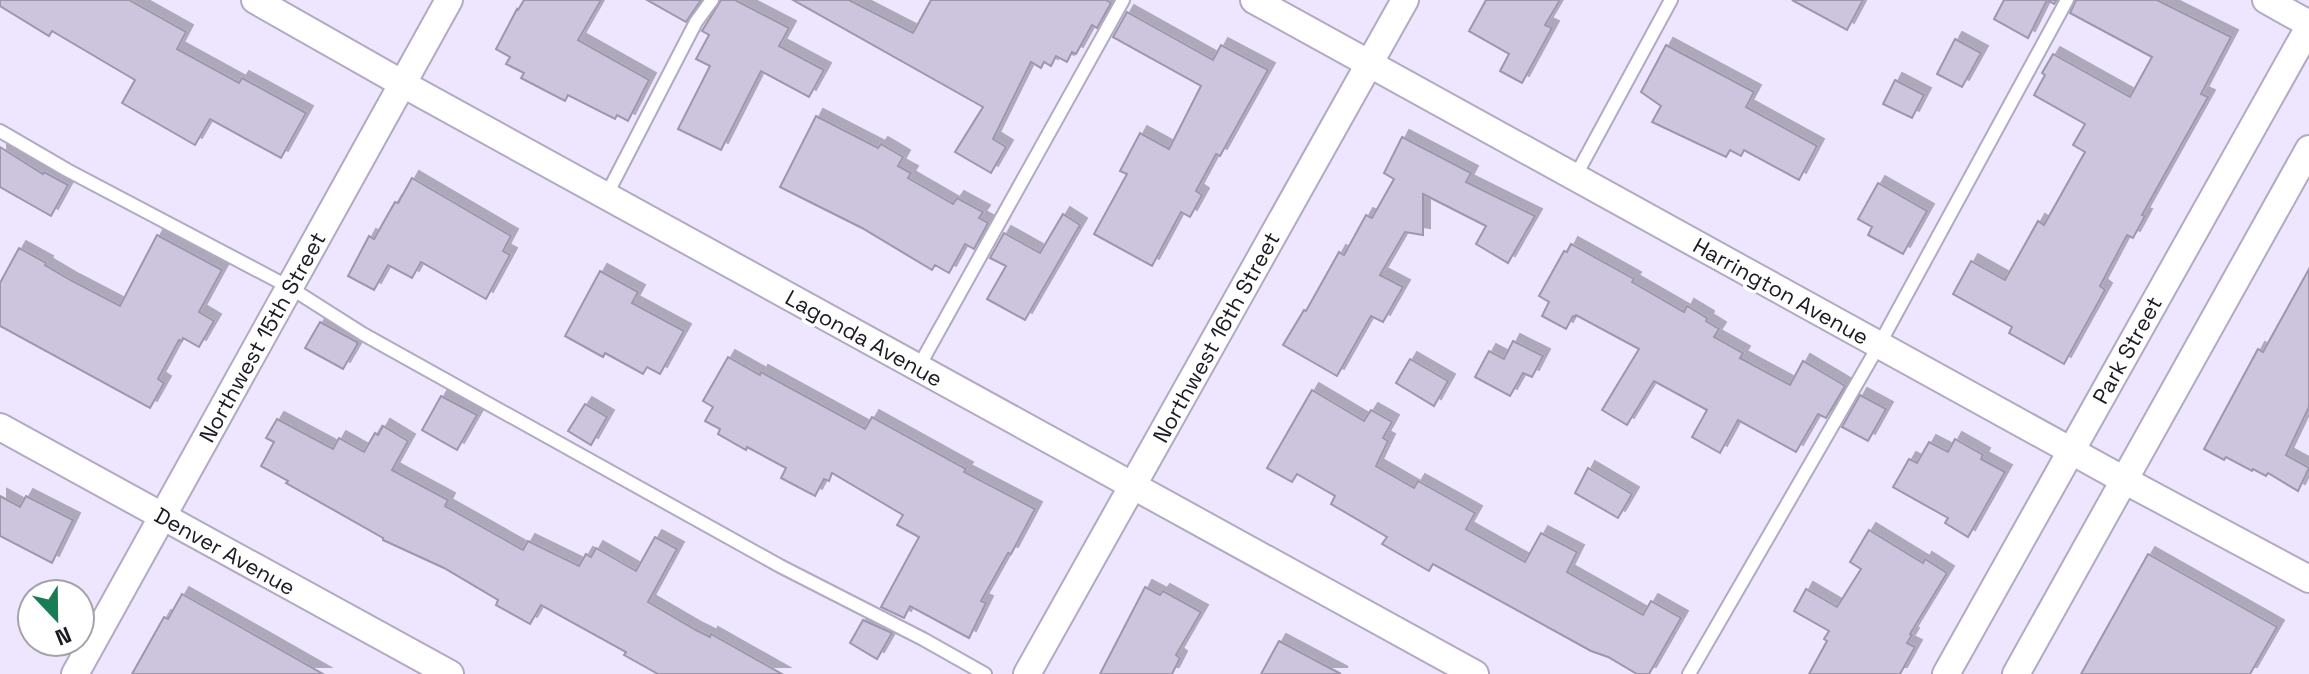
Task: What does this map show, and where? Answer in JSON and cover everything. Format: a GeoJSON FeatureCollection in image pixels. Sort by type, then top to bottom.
{"type":"FeatureCollection","features":[{"type":"Feature","properties":{"kind":"street","name":"Lagonda Avenue"},"geometry":{"type":"LineString","coordinates":[[255,0],[1475,674]]}},
{"type":"Feature","properties":{"kind":"street","name":"Northwest 15th Street"},"geometry":{"type":"LineString","coordinates":[[75,674],[449,0]]}},
{"type":"Feature","properties":{"kind":"street","name":"Harrington Avenue"},"geometry":{"type":"LineString","coordinates":[[1254,0],[2309,579]]}},
{"type":"Feature","properties":{"kind":"street","name":"Northwest 16th Street"},"geometry":{"type":"LineString","coordinates":[[1027,674],[1405,0]]}},
{"type":"Feature","properties":{"kind":"street"},"geometry":{"type":"LineString","coordinates":[[2266,0],[2309,25]]}},
{"type":"Feature","properties":{"kind":"street","name":"Park Street"},"geometry":{"type":"LineString","coordinates":[[1946,674],[2309,25]]}},
{"type":"Feature","properties":{"kind":"street"},"geometry":{"type":"LineString","coordinates":[[2016,674],[2309,149]]}},
{"type":"Feature","properties":{"kind":"street","name":"Denver Avenue"},"geometry":{"type":"LineString","coordinates":[[0,427],[450,674]]}},
{"type":"Feature","properties":{"kind":"lane"},"geometry":{"type":"LineString","coordinates":[[606,196],[696,22],[712,0]]}},
{"type":"Feature","properties":{"kind":"lane"},"geometry":{"type":"LineString","coordinates":[[918,368],[1123,0]]}},
{"type":"Feature","properties":{"kind":"lane"},"geometry":{"type":"LineString","coordinates":[[1575,177],[1671,0]]}},
{"type":"Feature","properties":{"kind":"lane"},"geometry":{"type":"LineString","coordinates":[[1689,674],[1879,345],[2067,0]]}},
{"type":"Feature","properties":{"kind":"lane"},"geometry":{"type":"LineString","coordinates":[[0,131],[67,170],[289,287],[363,334],[707,525],[985,674]]}},
{"type":"Feature","properties":{"kind":"building"},"geometry":{"type":"Polygon","coordinates":[[[0,0],[129,0],[186,32],[177,49],[239,83],[242,78],[306,113],[281,158],[210,119],[195,145],[122,103],[135,80],[52,31],[49,36],[0,6],[0,0]]]}},
{"type":"Feature","properties":{"kind":"building"},"geometry":{"type":"Polygon","coordinates":[[[524,0],[601,0],[578,40],[649,80],[628,121],[617,115],[615,119],[568,95],[565,101],[521,78],[524,73],[506,64],[510,57],[496,49],[524,0]]]}},
{"type":"Feature","properties":{"kind":"building"},"geometry":{"type":"Polygon","coordinates":[[[647,0],[701,0],[686,22],[647,0]]]}},
{"type":"Feature","properties":{"kind":"building"},"geometry":{"type":"Polygon","coordinates":[[[721,0],[735,0],[789,28],[779,46],[824,70],[809,97],[761,71],[721,150],[678,129],[710,66],[696,59],[709,35],[702,31],[721,0]]]}},
{"type":"Feature","properties":{"kind":"building"},"geometry":{"type":"Polygon","coordinates":[[[793,0],[849,0],[913,33],[931,0],[1106,0],[1111,3],[1097,28],[1092,25],[1076,54],[1072,52],[1067,62],[1056,56],[1051,66],[1044,62],[1041,68],[1031,62],[993,139],[1006,147],[991,173],[955,152],[983,107],[793,0]]]}},
{"type":"Feature","properties":{"kind":"building"},"geometry":{"type":"Polygon","coordinates":[[[1486,0],[1560,0],[1545,25],[1552,28],[1522,83],[1500,71],[1509,54],[1469,31],[1486,0]]]}},
{"type":"Feature","properties":{"kind":"building"},"geometry":{"type":"Polygon","coordinates":[[[1792,0],[1863,0],[1847,30],[1792,0]]]}},
{"type":"Feature","properties":{"kind":"building"},"geometry":{"type":"Polygon","coordinates":[[[2004,0],[2047,0],[2028,38],[1994,19],[2004,0]]]}},
{"type":"Feature","properties":{"kind":"building"},"geometry":{"type":"Polygon","coordinates":[[[2076,0],[2157,0],[2231,37],[2201,94],[2208,97],[2142,215],[2145,216],[2133,238],[2127,235],[2100,286],[2105,290],[2064,364],[2009,333],[2012,327],[1953,294],[1971,261],[2005,280],[2038,221],[2044,225],[2085,152],[2073,145],[2085,124],[2034,95],[2053,54],[2130,97],[2152,57],[2070,13],[2076,0]]]}},
{"type":"Feature","properties":{"kind":"building"},"geometry":{"type":"Polygon","coordinates":[[[1127,12],[1213,60],[1221,45],[1268,70],[1220,156],[1216,154],[1196,191],[1202,195],[1190,217],[1181,212],[1152,266],[1094,234],[1127,174],[1120,171],[1140,133],[1169,149],[1201,86],[1113,37],[1127,12]]]}},
{"type":"Feature","properties":{"kind":"building"},"geometry":{"type":"Polygon","coordinates":[[[1955,39],[1981,53],[1962,87],[1937,74],[1955,39]]]}},
{"type":"Feature","properties":{"kind":"building"},"geometry":{"type":"Polygon","coordinates":[[[1666,45],[1754,92],[1746,107],[1817,146],[1799,180],[1744,150],[1741,156],[1730,150],[1726,157],[1652,122],[1661,106],[1641,92],[1666,45]]]}},
{"type":"Feature","properties":{"kind":"building"},"geometry":{"type":"Polygon","coordinates":[[[1895,80],[1924,95],[1912,118],[1883,104],[1895,80]]]}},
{"type":"Feature","properties":{"kind":"building"},"geometry":{"type":"Polygon","coordinates":[[[816,116],[878,148],[881,144],[903,157],[898,166],[911,173],[908,178],[953,204],[957,198],[983,212],[979,218],[988,223],[974,249],[965,244],[949,273],[935,265],[932,270],[862,228],[780,187],[816,116]]]}},
{"type":"Feature","properties":{"kind":"building"},"geometry":{"type":"Polygon","coordinates":[[[1402,137],[1471,173],[1466,182],[1535,216],[1508,263],[1476,244],[1486,226],[1423,194],[1423,235],[1405,232],[1380,275],[1403,287],[1383,322],[1371,316],[1337,376],[1283,345],[1339,252],[1344,255],[1366,215],[1372,218],[1394,179],[1384,173],[1402,137]]]}},
{"type":"Feature","properties":{"kind":"building"},"geometry":{"type":"Polygon","coordinates":[[[0,147],[43,174],[68,185],[51,216],[0,187],[0,147]]]}},
{"type":"Feature","properties":{"kind":"building"},"geometry":{"type":"Polygon","coordinates":[[[412,178],[511,236],[503,251],[510,255],[486,299],[421,262],[412,278],[388,265],[374,290],[348,276],[369,236],[374,239],[412,178]]]}},
{"type":"Feature","properties":{"kind":"building"},"geometry":{"type":"Polygon","coordinates":[[[1878,183],[1927,211],[1903,254],[1868,235],[1872,227],[1858,219],[1878,183]]]}},
{"type":"Feature","properties":{"kind":"building"},"geometry":{"type":"Polygon","coordinates":[[[1063,214],[1080,225],[1025,320],[987,299],[1006,266],[990,258],[1004,233],[1040,253],[1063,214]]]}},
{"type":"Feature","properties":{"kind":"building"},"geometry":{"type":"Polygon","coordinates":[[[157,235],[222,270],[199,312],[214,321],[199,347],[183,338],[179,340],[158,379],[164,383],[150,408],[0,326],[0,283],[19,248],[120,306],[157,235]]]}},
{"type":"Feature","properties":{"kind":"building"},"geometry":{"type":"Polygon","coordinates":[[[1571,244],[1634,279],[1632,282],[1684,312],[1687,306],[1707,318],[1706,321],[1719,329],[1714,337],[1743,353],[1740,358],[1790,385],[1803,361],[1845,386],[1826,418],[1818,414],[1796,452],[1738,420],[1720,453],[1692,437],[1707,410],[1654,381],[1627,425],[1602,410],[1639,349],[1576,315],[1566,329],[1542,316],[1549,302],[1539,296],[1571,244]]]}},
{"type":"Feature","properties":{"kind":"building"},"geometry":{"type":"Polygon","coordinates":[[[2309,269],[2309,407],[2286,455],[2309,468],[2298,491],[2268,473],[2266,476],[2252,471],[2204,449],[2258,349],[2263,352],[2309,269]]]}},
{"type":"Feature","properties":{"kind":"building"},"geometry":{"type":"Polygon","coordinates":[[[600,271],[638,292],[632,303],[684,331],[660,374],[647,367],[643,374],[565,336],[600,271]]]}},
{"type":"Feature","properties":{"kind":"building"},"geometry":{"type":"Polygon","coordinates":[[[320,322],[357,342],[343,369],[305,348],[320,322]]]}},
{"type":"Feature","properties":{"kind":"building"},"geometry":{"type":"Polygon","coordinates":[[[1513,341],[1543,356],[1532,377],[1523,373],[1510,396],[1475,377],[1489,351],[1504,359],[1513,341]]]}},
{"type":"Feature","properties":{"kind":"building"},"geometry":{"type":"Polygon","coordinates":[[[728,357],[865,429],[872,417],[966,469],[964,472],[1035,509],[981,601],[986,603],[969,638],[910,606],[904,618],[881,607],[919,537],[897,525],[903,515],[832,473],[829,481],[824,479],[815,496],[781,478],[786,468],[718,434],[720,429],[705,421],[713,407],[703,401],[728,357]]]}},
{"type":"Feature","properties":{"kind":"building"},"geometry":{"type":"Polygon","coordinates":[[[1410,359],[1448,381],[1434,406],[1396,383],[1410,359]]]}},
{"type":"Feature","properties":{"kind":"building"},"geometry":{"type":"Polygon","coordinates":[[[1312,390],[1364,421],[1371,410],[1392,422],[1383,438],[1388,441],[1376,466],[1414,488],[1418,481],[1475,513],[1466,529],[1525,562],[1541,533],[1577,552],[1567,572],[1643,615],[1651,601],[1681,618],[1649,674],[1637,674],[1591,651],[1433,564],[1429,571],[1382,544],[1387,537],[1331,504],[1335,496],[1297,474],[1292,482],[1267,468],[1312,390]]]}},
{"type":"Feature","properties":{"kind":"building"},"geometry":{"type":"Polygon","coordinates":[[[1860,395],[1886,409],[1868,441],[1842,427],[1860,395]]]}},
{"type":"Feature","properties":{"kind":"building"},"geometry":{"type":"Polygon","coordinates":[[[441,396],[477,415],[457,450],[422,430],[441,396]]]}},
{"type":"Feature","properties":{"kind":"building"},"geometry":{"type":"Polygon","coordinates":[[[585,404],[607,417],[591,445],[568,431],[585,404]]]}},
{"type":"Feature","properties":{"kind":"building"},"geometry":{"type":"Polygon","coordinates":[[[277,419],[333,449],[339,438],[364,452],[383,426],[408,441],[392,470],[448,500],[445,506],[523,550],[528,541],[579,566],[586,554],[591,557],[596,548],[636,571],[655,537],[677,549],[648,602],[782,674],[658,674],[624,655],[626,652],[541,605],[530,624],[496,605],[498,600],[444,568],[383,540],[261,466],[274,442],[266,438],[277,419]]]}},
{"type":"Feature","properties":{"kind":"building"},"geometry":{"type":"Polygon","coordinates":[[[1955,439],[2005,472],[1968,537],[1945,523],[1948,518],[1893,487],[1909,459],[1917,463],[1929,442],[1948,452],[1955,439]]]}},
{"type":"Feature","properties":{"kind":"building"},"geometry":{"type":"Polygon","coordinates":[[[1588,468],[1632,494],[1618,518],[1575,493],[1588,468]]]}},
{"type":"Feature","properties":{"kind":"building"},"geometry":{"type":"Polygon","coordinates":[[[0,496],[20,507],[26,496],[73,520],[52,563],[0,536],[0,496]]]}},
{"type":"Feature","properties":{"kind":"building"},"geometry":{"type":"Polygon","coordinates":[[[1869,530],[1923,563],[1925,559],[1947,573],[1910,634],[1907,643],[1915,647],[1900,674],[1809,674],[1827,641],[1824,639],[1829,631],[1794,611],[1806,589],[1837,607],[1861,569],[1850,562],[1869,530]]]}},
{"type":"Feature","properties":{"kind":"building"},"geometry":{"type":"Polygon","coordinates":[[[2148,554],[2277,627],[2250,674],[2081,674],[2148,554]]]}},
{"type":"Feature","properties":{"kind":"building"},"geometry":{"type":"Polygon","coordinates":[[[1145,587],[1160,595],[1163,591],[1201,612],[1176,655],[1180,658],[1172,674],[1100,674],[1145,587]]]}},
{"type":"Feature","properties":{"kind":"building"},"geometry":{"type":"Polygon","coordinates":[[[182,594],[323,674],[132,674],[164,617],[168,619],[182,594]]]}},
{"type":"Feature","properties":{"kind":"building"},"geometry":{"type":"Polygon","coordinates":[[[863,620],[892,633],[877,659],[850,643],[863,620]]]}},
{"type":"Feature","properties":{"kind":"building"},"geometry":{"type":"Polygon","coordinates":[[[1279,641],[1341,674],[1261,674],[1279,641]]]}}]}
